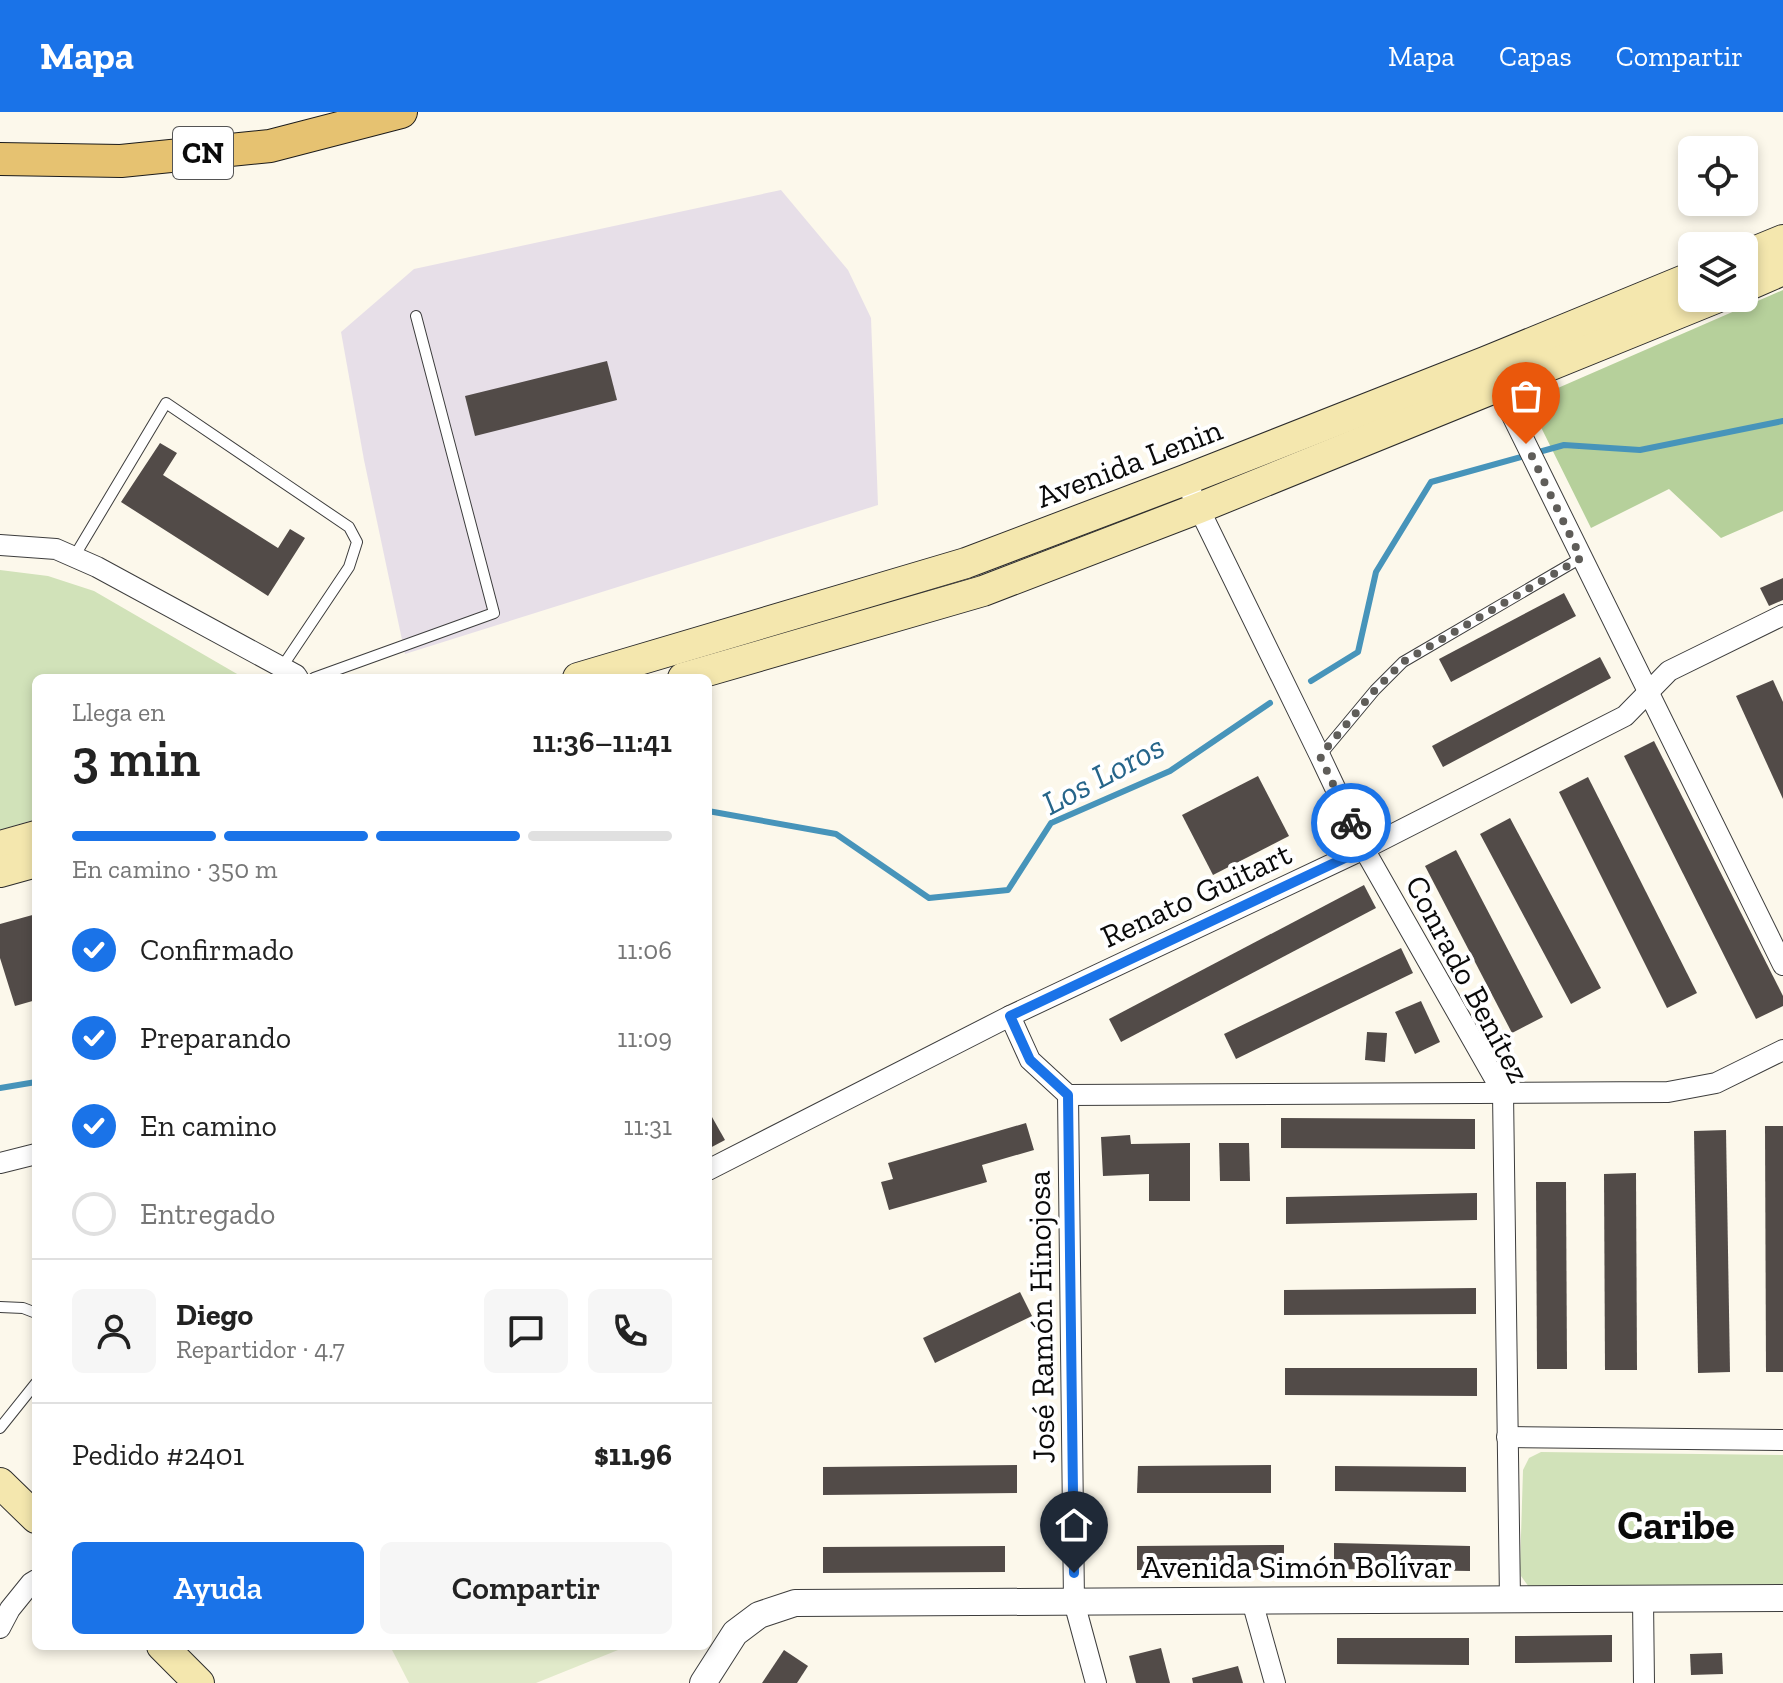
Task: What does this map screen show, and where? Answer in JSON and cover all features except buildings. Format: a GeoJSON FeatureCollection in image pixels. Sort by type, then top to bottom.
{"type":"FeatureCollection","features":[{"type":"Feature","properties":{"kind":"main road","name":"CN"},"geometry":{"type":"LineString","coordinates":[[0,159],[121,161],[270,146],[401,112]]}},
{"type":"Feature","properties":{"kind":"main road"},"geometry":{"type":"LineString","coordinates":[[1758,250],[1783,240]]}},
{"type":"Feature","properties":{"kind":"main road"},"geometry":{"type":"LineString","coordinates":[[1758,281],[1783,270]]}},
{"type":"Feature","properties":{"kind":"main road","name":"Avenida Lenin"},"geometry":{"type":"LineString","coordinates":[[697,674],[983,591],[1199,508],[1492,375],[1678,284]]}},
{"type":"Feature","properties":{"kind":"main road","name":"Avenida Lenin"},"geometry":{"type":"LineString","coordinates":[[591,674],[966,563],[1185,480],[1678,311]]}},
{"type":"Feature","properties":{"kind":"main road"},"geometry":{"type":"LineString","coordinates":[[0,846],[32,837]]}},
{"type":"Feature","properties":{"kind":"main road"},"geometry":{"type":"LineString","coordinates":[[0,872],[32,863]]}},
{"type":"Feature","properties":{"kind":"main road"},"geometry":{"type":"LineString","coordinates":[[0,1483],[32,1514]]}},
{"type":"Feature","properties":{"kind":"main road"},"geometry":{"type":"LineString","coordinates":[[166,1650],[199,1683]]}},
{"type":"Feature","properties":{"kind":"street"},"geometry":{"type":"LineString","coordinates":[[1492,375],[1783,965]]}},
{"type":"Feature","properties":{"kind":"street","name":"Conrado Benítez"},"geometry":{"type":"LineString","coordinates":[[1185,480],[1364,849],[1503,1093],[1510,1600]]}},
{"type":"Feature","properties":{"kind":"street"},"geometry":{"type":"LineString","coordinates":[[0,545],[56,549],[97,567],[290,673]]}},
{"type":"Feature","properties":{"kind":"street","name":"Renato Guitart"},"geometry":{"type":"LineString","coordinates":[[712,1168],[1010,1016],[1364,849],[1625,716],[1669,671],[1783,615]]}},
{"type":"Feature","properties":{"kind":"street"},"geometry":{"type":"LineString","coordinates":[[1010,1016],[1030,1060],[1068,1095],[1668,1092],[1716,1083],[1783,1050]]}},
{"type":"Feature","properties":{"kind":"street","name":"José Ramón Hinojosa"},"geometry":{"type":"LineString","coordinates":[[1068,1095],[1074,1602],[1096,1683]]}},
{"type":"Feature","properties":{"kind":"street"},"geometry":{"type":"LineString","coordinates":[[0,1163],[32,1155]]}},
{"type":"Feature","properties":{"kind":"street"},"geometry":{"type":"LineString","coordinates":[[1507,1437],[1783,1440]]}},
{"type":"Feature","properties":{"kind":"street"},"geometry":{"type":"LineString","coordinates":[[0,1628],[10,1609],[32,1584]]}},
{"type":"Feature","properties":{"kind":"street","name":"Avenida Simón Bolívar"},"geometry":{"type":"LineString","coordinates":[[703,1683],[735,1633],[759,1615],[795,1603],[1783,1598]]}},
{"type":"Feature","properties":{"kind":"street"},"geometry":{"type":"LineString","coordinates":[[1643,1600],[1644,1683]]}},
{"type":"Feature","properties":{"kind":"street"},"geometry":{"type":"LineString","coordinates":[[1252,1601],[1275,1683]]}},
{"type":"Feature","properties":{"kind":"lane"},"geometry":{"type":"LineString","coordinates":[[325,674],[494,613],[416,316]]}},
{"type":"Feature","properties":{"kind":"lane"},"geometry":{"type":"LineString","coordinates":[[74,557],[166,403],[349,527],[357,542],[349,567],[290,673]]}},
{"type":"Feature","properties":{"kind":"lane"},"geometry":{"type":"LineString","coordinates":[[1320,756],[1375,690],[1403,662],[1581,558]]}},
{"type":"Feature","properties":{"kind":"lane"},"geometry":{"type":"LineString","coordinates":[[0,1307],[32,1311]]}},
{"type":"Feature","properties":{"kind":"lane"},"geometry":{"type":"LineString","coordinates":[[0,1428],[32,1388]]}},
{"type":"Feature","properties":{"kind":"shaded area"},"geometry":{"type":"Polygon","coordinates":[[[781,190],[848,270],[871,318],[878,505],[405,654],[341,332],[414,269],[781,190]]]}},
{"type":"Feature","properties":{"kind":"green space"},"geometry":{"type":"Polygon","coordinates":[[[1783,290],[1783,511],[1721,538],[1669,489],[1591,528],[1528,401],[1732,312],[1758,312],[1758,301],[1783,290]]]}},
{"type":"Feature","properties":{"kind":"green space"},"geometry":{"type":"Polygon","coordinates":[[[0,570],[48,576],[94,591],[237,674],[32,674],[32,820],[0,830],[0,570]]]}},
{"type":"Feature","properties":{"kind":"green space"},"geometry":{"type":"Polygon","coordinates":[[[1541,1452],[1783,1455],[1783,1589],[1529,1587],[1520,1569],[1523,1470],[1529,1458],[1541,1452]]]}},
{"type":"Feature","properties":{"kind":"green space"},"geometry":{"type":"Polygon","coordinates":[[[392,1650],[618,1650],[536,1683],[409,1683],[392,1650]]]}},
{"type":"Feature","properties":{"kind":"waterway"},"geometry":{"type":"LineString","coordinates":[[1311,681],[1358,652],[1376,572],[1431,482],[1564,445],[1640,450],[1783,421]]}},
{"type":"Feature","properties":{"kind":"waterway","name":"Los Loros"},"geometry":{"type":"LineString","coordinates":[[712,812],[836,834],[929,898],[1008,890],[1051,823],[1170,771],[1270,703]]}},
{"type":"Feature","properties":{"kind":"waterway","name":"Los Loros"},"geometry":{"type":"LineString","coordinates":[[0,1088],[32,1083]]}},
{"type":"Feature","properties":{"kind":"way so far"},"geometry":{"type":"LineString","coordinates":[[1351,823],[1320,756],[1375,690],[1403,662],[1581,558],[1526,444]]}},
{"type":"Feature","properties":{"kind":"district","name":"Caribe"},"geometry":{"type":"Point","coordinates":[1676,1525]}},
{"type":"Feature","properties":{"kind":"route"},"geometry":{"type":"LineString","coordinates":[[1074,1573],[1068,1095],[1030,1060],[1010,1016],[1364,849],[1351,823]]}}]}
